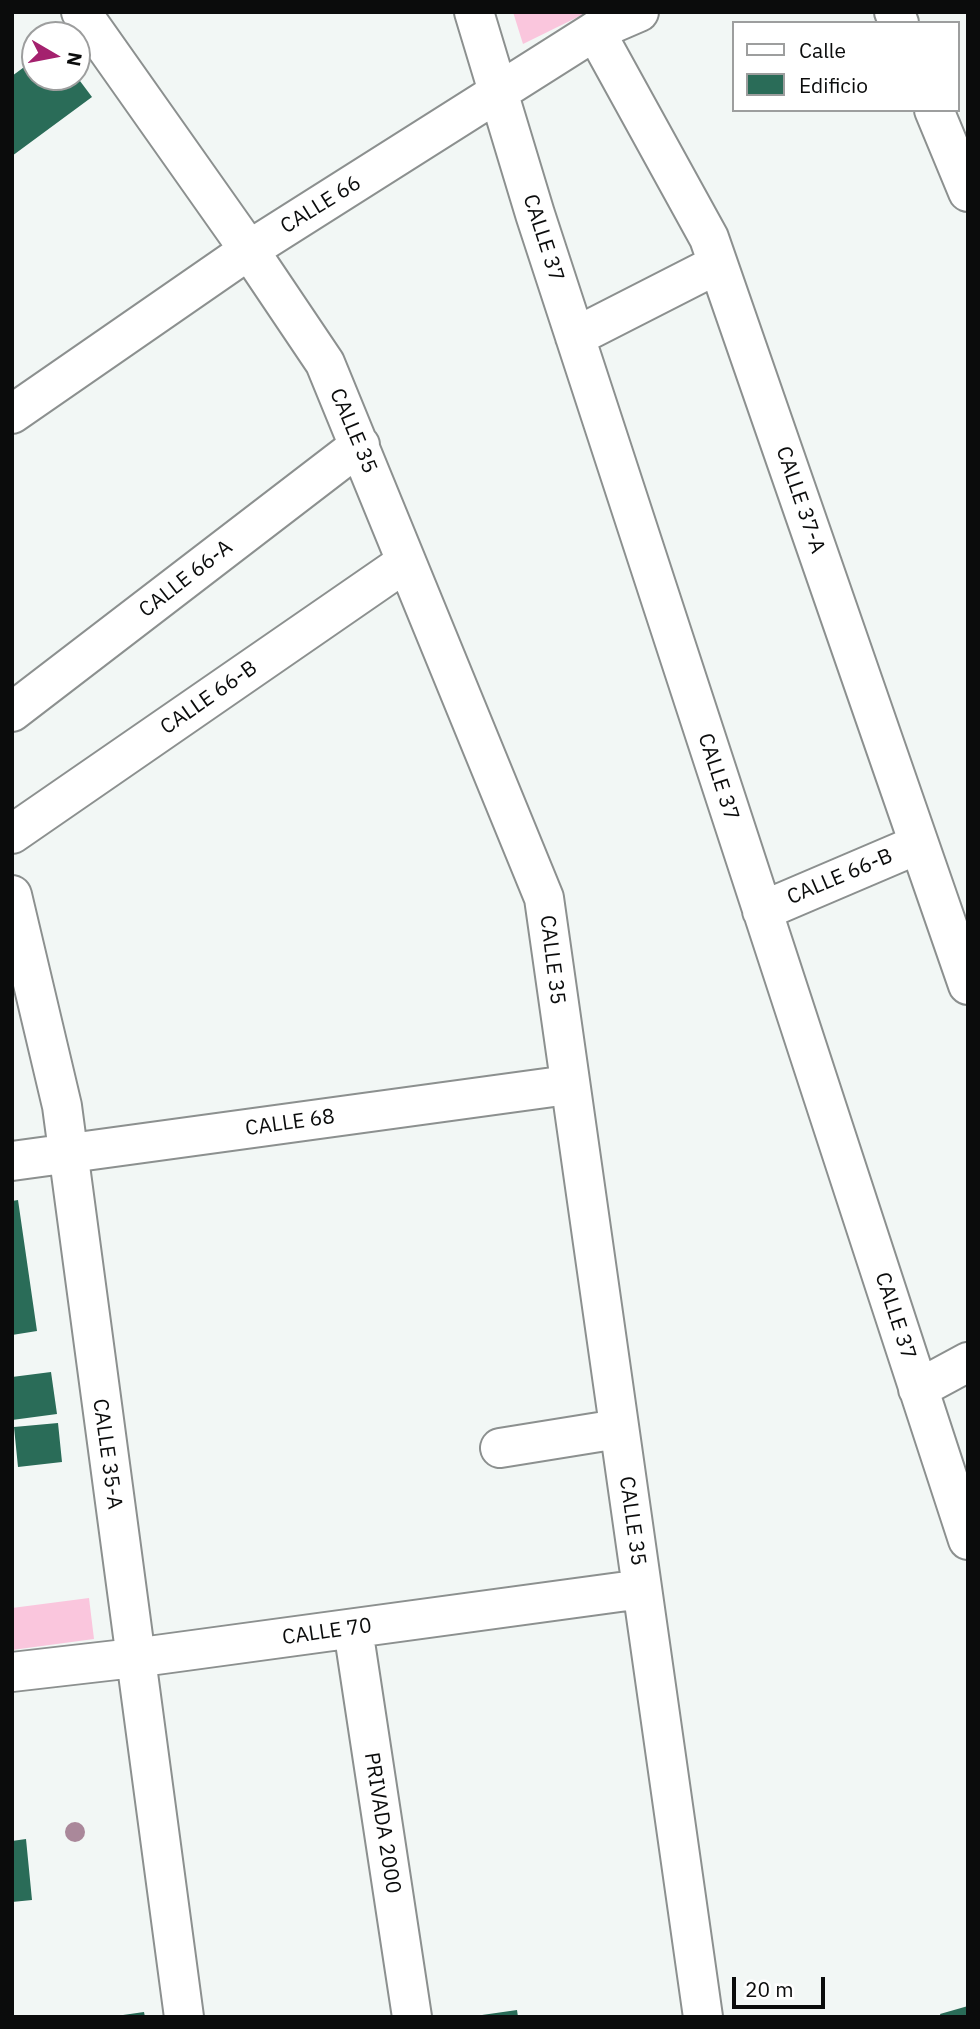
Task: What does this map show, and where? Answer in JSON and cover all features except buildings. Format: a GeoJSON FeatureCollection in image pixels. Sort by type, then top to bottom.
{"type":"FeatureCollection","features":[{"type":"Feature","properties":{"kind":"street","name":"CALLE 35"},"geometry":{"type":"LineString","coordinates":[[82,12],[249,250],[324,363],[360,445],[544,898],[568,1085],[702,2017]]}},
{"type":"Feature","properties":{"kind":"street","name":"CALLE 37"},"geometry":{"type":"LineString","coordinates":[[474,12],[575,337],[968,1540]]}},
{"type":"Feature","properties":{"kind":"street","name":"CALLE 66"},"geometry":{"type":"LineString","coordinates":[[12,414],[249,250],[595,31],[639,12]]}},
{"type":"Feature","properties":{"kind":"street","name":"CALLE 37-A"},"geometry":{"type":"LineString","coordinates":[[595,31],[709,238],[968,985]]}},
{"type":"Feature","properties":{"kind":"street"},"geometry":{"type":"LineString","coordinates":[[935,112],[968,191]]}},
{"type":"Feature","properties":{"kind":"street"},"geometry":{"type":"LineString","coordinates":[[575,337],[718,264]]}},
{"type":"Feature","properties":{"kind":"street","name":"CALLE 66-A"},"geometry":{"type":"LineString","coordinates":[[12,712],[360,445]]}},
{"type":"Feature","properties":{"kind":"street","name":"CALLE 66-B"},"geometry":{"type":"LineString","coordinates":[[12,834],[406,562]]}},
{"type":"Feature","properties":{"kind":"street","name":"CALLE 66-B"},"geometry":{"type":"LineString","coordinates":[[762,911],[919,844]]}},
{"type":"Feature","properties":{"kind":"street","name":"CALLE 35-A"},"geometry":{"type":"LineString","coordinates":[[12,895],[62,1106],[184,2017]]}},
{"type":"Feature","properties":{"kind":"street","name":"CALLE 68"},"geometry":{"type":"LineString","coordinates":[[12,1161],[568,1085]]}},
{"type":"Feature","properties":{"kind":"street"},"geometry":{"type":"LineString","coordinates":[[918,1389],[968,1362]]}},
{"type":"Feature","properties":{"kind":"street"},"geometry":{"type":"LineString","coordinates":[[500,1448],[618,1429]]}},
{"type":"Feature","properties":{"kind":"street","name":"CALLE 70"},"geometry":{"type":"LineString","coordinates":[[12,1672],[642,1589]]}},
{"type":"Feature","properties":{"kind":"street","name":"PRIVADA 2000"},"geometry":{"type":"LineString","coordinates":[[353,1629],[412,2017]]}},
{"type":"Feature","properties":{"kind":"shaded area"},"geometry":{"type":"Polygon","coordinates":[[[513,12],[588,12],[523,44],[513,12]]]}},
{"type":"Feature","properties":{"kind":"shaded area"},"geometry":{"type":"Polygon","coordinates":[[[89,1598],[94,1639],[12,1650],[12,1608],[89,1598]]]}}]}
